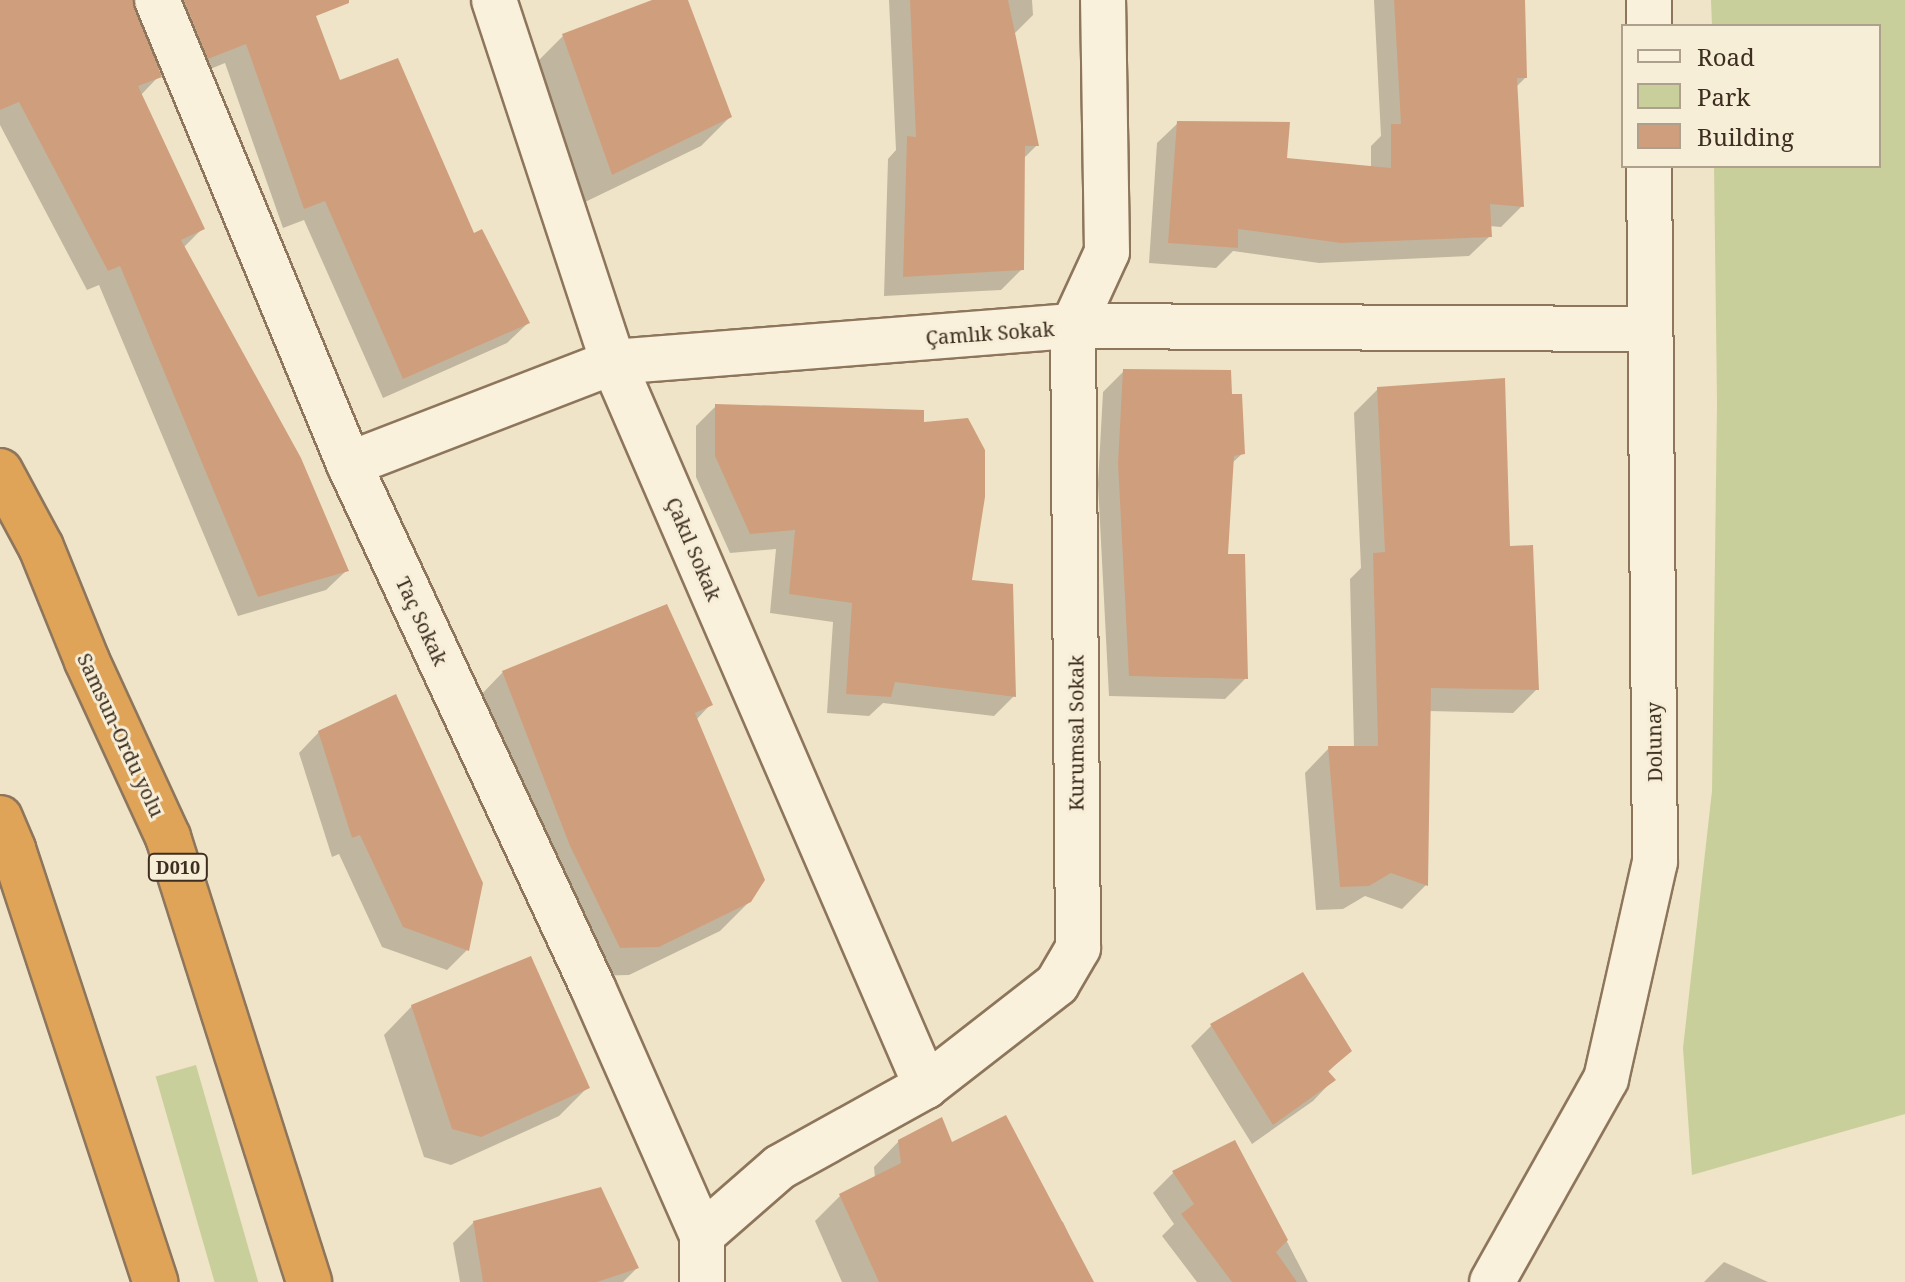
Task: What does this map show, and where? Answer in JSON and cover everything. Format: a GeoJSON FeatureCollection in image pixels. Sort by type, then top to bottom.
{"type":"FeatureCollection","features":[{"type":"Feature","properties":{"kind":"highway","name":"Samsun-Ordu yolu"},"geometry":{"type":"LineString","coordinates":[[0,471],[41,547],[87,661],[168,837],[309,1282]]}},
{"type":"Feature","properties":{"kind":"highway"},"geometry":{"type":"LineString","coordinates":[[0,818],[13,849],[155,1282]]}},
{"type":"Feature","properties":{"kind":"street","name":"Taç Sokak"},"geometry":{"type":"LineString","coordinates":[[157,0],[349,464],[593,988],[702,1235]]}},
{"type":"Feature","properties":{"kind":"street","name":"Çakıl Sokak"},"geometry":{"type":"LineString","coordinates":[[494,0],[613,362],[926,1086]]}},
{"type":"Feature","properties":{"kind":"street","name":"Kurumsal Sokak"},"geometry":{"type":"LineString","coordinates":[[702,1235],[780,1167],[926,1086],[1057,984],[1078,948],[1073,326],[1107,252],[1103,0]]}},
{"type":"Feature","properties":{"kind":"street"},"geometry":{"type":"LineString","coordinates":[[1649,0],[1649,24]]}},
{"type":"Feature","properties":{"kind":"street","name":"Dolunay"},"geometry":{"type":"LineString","coordinates":[[1492,1282],[1606,1079],[1655,862],[1649,168]]}},
{"type":"Feature","properties":{"kind":"street","name":"Çamlık Sokak"},"geometry":{"type":"LineString","coordinates":[[349,464],[613,362],[1073,326],[1650,329]]}},
{"type":"Feature","properties":{"kind":"street"},"geometry":{"type":"LineString","coordinates":[[702,1235],[702,1282]]}},
{"type":"Feature","properties":{"kind":"green space"},"geometry":{"type":"Polygon","coordinates":[[[1711,0],[1905,0],[1905,1114],[1692,1175],[1683,1048],[1712,791],[1717,402],[1714,168],[1881,168],[1881,24],[1712,24],[1711,0]]]}},
{"type":"Feature","properties":{"kind":"green space"},"geometry":{"type":"Polygon","coordinates":[[[196,1065],[258,1282],[215,1282],[156,1077],[196,1065]]]}},
{"type":"Feature","properties":{"kind":"building"},"geometry":{"type":"Polygon","coordinates":[[[0,0],[133,0],[162,77],[138,86],[205,229],[181,240],[301,458],[349,571],[258,597],[120,266],[108,271],[19,102],[0,110],[0,0]]]}},
{"type":"Feature","properties":{"kind":"building"},"geometry":{"type":"Polygon","coordinates":[[[184,0],[349,0],[349,3],[316,16],[340,80],[398,58],[474,233],[482,229],[530,323],[403,379],[325,201],[304,209],[246,44],[208,59],[184,0]]]}},
{"type":"Feature","properties":{"kind":"building"},"geometry":{"type":"Polygon","coordinates":[[[652,0],[688,0],[732,117],[612,175],[562,34],[652,0]]]}},
{"type":"Feature","properties":{"kind":"building"},"geometry":{"type":"Polygon","coordinates":[[[910,0],[1008,0],[1039,146],[1025,146],[1024,270],[903,277],[907,136],[916,137],[910,0]]]}},
{"type":"Feature","properties":{"kind":"building"},"geometry":{"type":"Polygon","coordinates":[[[1394,0],[1525,0],[1527,78],[1517,78],[1524,207],[1490,204],[1492,237],[1341,243],[1238,229],[1238,248],[1168,243],[1177,121],[1290,122],[1287,158],[1391,168],[1391,124],[1401,124],[1394,0]]]}},
{"type":"Feature","properties":{"kind":"building"},"geometry":{"type":"Polygon","coordinates":[[[1123,369],[1231,370],[1232,394],[1242,394],[1245,454],[1234,456],[1228,554],[1245,554],[1248,679],[1129,676],[1118,463],[1123,369]]]}},
{"type":"Feature","properties":{"kind":"building"},"geometry":{"type":"Polygon","coordinates":[[[1505,378],[1510,546],[1533,545],[1539,690],[1431,688],[1428,886],[1391,873],[1369,886],[1340,887],[1328,746],[1378,746],[1373,553],[1385,552],[1377,387],[1505,378]]]}},
{"type":"Feature","properties":{"kind":"building"},"geometry":{"type":"Polygon","coordinates":[[[715,404],[924,410],[924,422],[968,418],[985,450],[985,497],[972,580],[1013,584],[1016,697],[895,682],[891,697],[846,694],[852,603],[789,594],[795,530],[750,534],[715,456],[715,404]]]}},
{"type":"Feature","properties":{"kind":"building"},"geometry":{"type":"Polygon","coordinates":[[[667,604],[713,705],[695,713],[765,880],[751,902],[659,947],[620,948],[570,846],[502,671],[667,604]]]}},
{"type":"Feature","properties":{"kind":"building"},"geometry":{"type":"Polygon","coordinates":[[[396,694],[483,883],[469,951],[403,927],[360,835],[352,838],[318,731],[396,694]]]}},
{"type":"Feature","properties":{"kind":"building"},"geometry":{"type":"Polygon","coordinates":[[[531,956],[590,1088],[481,1137],[452,1129],[411,1005],[531,956]]]}},
{"type":"Feature","properties":{"kind":"building"},"geometry":{"type":"Polygon","coordinates":[[[1303,972],[1352,1051],[1328,1071],[1336,1080],[1273,1125],[1210,1024],[1303,972]]]}},
{"type":"Feature","properties":{"kind":"building"},"geometry":{"type":"Polygon","coordinates":[[[1006,1115],[1094,1282],[879,1282],[839,1194],[901,1163],[898,1140],[942,1117],[952,1142],[1006,1115]]]}},
{"type":"Feature","properties":{"kind":"building"},"geometry":{"type":"Polygon","coordinates":[[[1235,1140],[1288,1240],[1276,1252],[1297,1282],[1232,1282],[1181,1214],[1194,1204],[1172,1171],[1235,1140]]]}},
{"type":"Feature","properties":{"kind":"building"},"geometry":{"type":"Polygon","coordinates":[[[601,1187],[639,1268],[597,1282],[483,1282],[473,1221],[601,1187]]]}}]}
